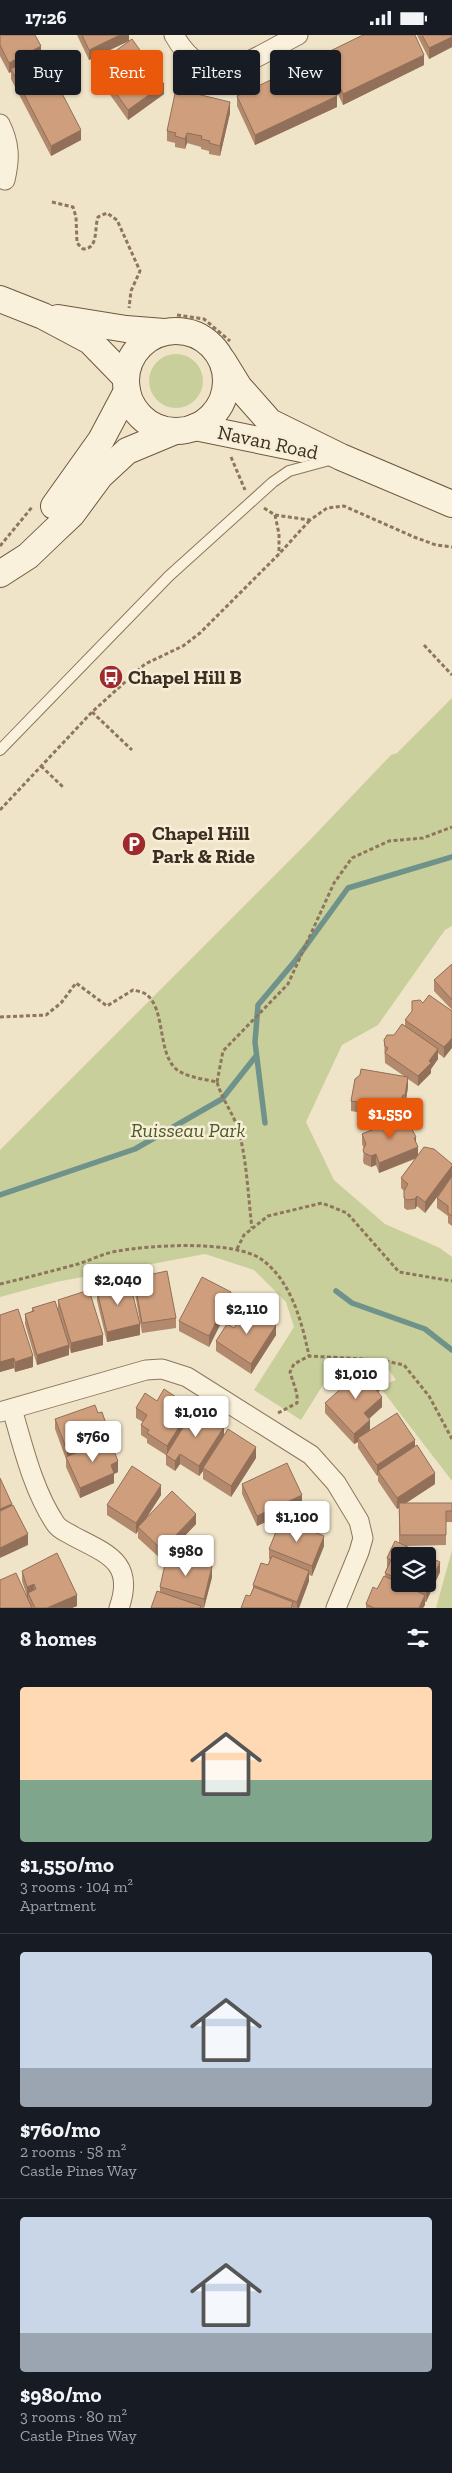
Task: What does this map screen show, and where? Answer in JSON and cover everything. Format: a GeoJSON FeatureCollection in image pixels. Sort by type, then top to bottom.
{"type":"FeatureCollection","features":[{"type":"Feature","properties":{"kind":"main road"},"geometry":{"type":"LineString","coordinates":[[0,299],[43,316],[90,341],[126,385],[134,409],[145,420],[159,428],[185,429]]}},
{"type":"Feature","properties":{"kind":"main road"},"geometry":{"type":"LineString","coordinates":[[0,574],[28,556],[72,514],[100,476],[127,451],[207,420],[217,410],[223,397],[226,383],[227,352],[212,346],[196,335],[177,330],[168,323],[43,316]]}},
{"type":"Feature","properties":{"kind":"main road"},"geometry":{"type":"LineString","coordinates":[[0,568],[60,500],[101,439],[126,385],[133,354],[168,323]]}},
{"type":"Feature","properties":{"kind":"main road","name":"Navan Road"},"geometry":{"type":"LineString","coordinates":[[227,352],[239,387],[270,422],[341,457],[452,504]]}},
{"type":"Feature","properties":{"kind":"main road","name":"Navan Road"},"geometry":{"type":"LineString","coordinates":[[185,429],[341,457]]}},
{"type":"Feature","properties":{"kind":"street"},"geometry":{"type":"LineString","coordinates":[[174,35],[185,53],[200,65],[212,69],[246,61],[298,35]]}},
{"type":"Feature","properties":{"kind":"street"},"geometry":{"type":"LineString","coordinates":[[0,125],[6,137],[10,157],[6,180]]}},
{"type":"Feature","properties":{"kind":"street"},"geometry":{"type":"LineString","coordinates":[[119,1608],[124,1590],[122,1570],[110,1555],[57,1526],[36,1483],[6,1411],[146,1370],[162,1369],[175,1371],[187,1377],[262,1423],[311,1455],[327,1471],[352,1507],[359,1521],[363,1538],[336,1608]]}},
{"type":"Feature","properties":{"kind":"lane"},"geometry":{"type":"LineString","coordinates":[[0,750],[169,576],[254,499],[289,471],[341,457]]}},
{"type":"Feature","properties":{"kind":"path"},"geometry":{"type":"LineString","coordinates":[[52,202],[70,205],[75,210],[77,243],[82,249],[88,249],[92,246],[98,217],[107,213],[117,220],[140,271],[129,299],[129,311],[137,312]]}},
{"type":"Feature","properties":{"kind":"path"},"geometry":{"type":"LineString","coordinates":[[168,323],[204,319],[227,337],[227,352]]}},
{"type":"Feature","properties":{"kind":"path"},"geometry":{"type":"LineString","coordinates":[[231,452],[232,461],[241,482],[254,499],[275,515],[310,519]]}},
{"type":"Feature","properties":{"kind":"path"},"geometry":{"type":"LineString","coordinates":[[0,546],[34,504]]}},
{"type":"Feature","properties":{"kind":"path"},"geometry":{"type":"LineString","coordinates":[[0,810],[92,713],[145,664],[183,646],[200,633],[279,554],[310,519],[327,508],[344,506],[414,537],[436,545],[452,547]]}},
{"type":"Feature","properties":{"kind":"path"},"geometry":{"type":"LineString","coordinates":[[275,515],[279,534],[279,554]]}},
{"type":"Feature","properties":{"kind":"path"},"geometry":{"type":"LineString","coordinates":[[424,645],[452,675]]}},
{"type":"Feature","properties":{"kind":"path"},"geometry":{"type":"LineString","coordinates":[[92,713],[132,750]]}},
{"type":"Feature","properties":{"kind":"path"},"geometry":{"type":"LineString","coordinates":[[41,766],[63,787]]}},
{"type":"Feature","properties":{"kind":"path"},"geometry":{"type":"LineString","coordinates":[[252,1228],[239,1131],[227,1104],[222,1099],[217,1083],[223,1051],[288,984],[334,883],[352,857],[389,841],[423,838],[452,827]]}},
{"type":"Feature","properties":{"kind":"path"},"geometry":{"type":"LineString","coordinates":[[0,1017],[46,1015],[61,1003],[76,983],[107,1006],[133,990],[147,994],[155,1006],[166,1049],[174,1067],[188,1075],[217,1083]]}},
{"type":"Feature","properties":{"kind":"path"},"geometry":{"type":"LineString","coordinates":[[237,1249],[244,1235],[268,1216],[322,1203],[347,1213],[399,1272],[452,1281]]}},
{"type":"Feature","properties":{"kind":"path"},"geometry":{"type":"LineString","coordinates":[[0,1284],[77,1264],[117,1251],[182,1246],[237,1249],[260,1259],[282,1281],[303,1326],[308,1356]]}},
{"type":"Feature","properties":{"kind":"path"},"geometry":{"type":"LineString","coordinates":[[262,1423],[297,1403],[297,1394],[290,1372],[294,1364],[308,1356],[381,1360],[404,1365],[429,1396],[452,1439]]}},
{"type":"Feature","properties":{"kind":"green space"},"geometry":{"type":"Polygon","coordinates":[[[171,354],[181,354],[191,358],[199,366],[203,381],[199,396],[191,404],[181,408],[171,408],[161,404],[153,396],[149,386],[149,376],[153,366],[161,358],[171,354]]]}},
{"type":"Feature","properties":{"kind":"green space","name":"Ruisseau Park"},"geometry":{"type":"Polygon","coordinates":[[[452,698],[452,926],[445,930],[378,1025],[342,1045],[306,1122],[334,1180],[385,1224],[440,1248],[452,1257],[452,1481],[379,1386],[396,1380],[386,1366],[338,1361],[301,1420],[254,1390],[294,1327],[286,1302],[254,1270],[205,1254],[56,1282],[0,1297],[0,1150],[309,841],[391,755],[397,753],[452,698]]]}},
{"type":"Feature","properties":{"kind":"green space"},"geometry":{"type":"Polygon","coordinates":[[[452,1550],[452,1608],[436,1608],[452,1550]]]}},
{"type":"Feature","properties":{"kind":"building"},"geometry":{"type":"Polygon","coordinates":[[[0,35],[35,35],[41,46],[33,50],[15,50],[15,60],[9,63],[0,45],[0,35]]]}},
{"type":"Feature","properties":{"kind":"building"},"geometry":{"type":"Polygon","coordinates":[[[82,35],[120,35],[89,50],[82,35]]]}},
{"type":"Feature","properties":{"kind":"building"},"geometry":{"type":"Polygon","coordinates":[[[363,35],[415,35],[424,55],[343,94],[341,90],[341,50],[332,50],[363,35]]]}},
{"type":"Feature","properties":{"kind":"building"},"geometry":{"type":"Polygon","coordinates":[[[422,35],[452,35],[452,37],[429,48],[422,35]]]}},
{"type":"Feature","properties":{"kind":"building"},"geometry":{"type":"Polygon","coordinates":[[[132,39],[140,50],[117,50],[132,39]]]}},
{"type":"Feature","properties":{"kind":"building"},"geometry":{"type":"Polygon","coordinates":[[[15,67],[15,77],[11,69],[15,67]]]}},
{"type":"Feature","properties":{"kind":"building"},"geometry":{"type":"Polygon","coordinates":[[[270,80],[270,95],[337,96],[255,135],[237,96],[260,95],[260,85],[270,80]]]}},
{"type":"Feature","properties":{"kind":"building"},"geometry":{"type":"Polygon","coordinates":[[[25,95],[63,95],[81,130],[51,146],[25,95]]]}},
{"type":"Feature","properties":{"kind":"building"},"geometry":{"type":"Polygon","coordinates":[[[117,95],[149,95],[128,110],[117,95]]]}},
{"type":"Feature","properties":{"kind":"building"},"geometry":{"type":"Polygon","coordinates":[[[175,95],[201,95],[230,102],[220,146],[201,139],[202,136],[187,133],[185,139],[175,136],[176,133],[167,131],[175,95]]]}},
{"type":"Feature","properties":{"kind":"building"},"geometry":{"type":"Polygon","coordinates":[[[452,964],[452,1000],[434,980],[452,964]]]}},
{"type":"Feature","properties":{"kind":"building"},"geometry":{"type":"Polygon","coordinates":[[[429,995],[452,1011],[452,1038],[444,1047],[405,1020],[412,1011],[412,1001],[420,1000],[423,1003],[429,995]]]}},
{"type":"Feature","properties":{"kind":"building"},"geometry":{"type":"Polygon","coordinates":[[[402,1024],[438,1049],[429,1061],[431,1063],[418,1076],[385,1053],[388,1048],[385,1046],[384,1040],[387,1035],[394,1035],[402,1024]]]}},
{"type":"Feature","properties":{"kind":"building"},"geometry":{"type":"Polygon","coordinates":[[[361,1069],[408,1077],[405,1095],[402,1098],[403,1107],[400,1109],[351,1101],[355,1079],[360,1075],[361,1069]]]}},
{"type":"Feature","properties":{"kind":"building"},"geometry":{"type":"Polygon","coordinates":[[[405,1116],[416,1137],[414,1138],[418,1147],[379,1163],[376,1154],[371,1156],[364,1153],[363,1150],[366,1144],[362,1134],[405,1116]]]}},
{"type":"Feature","properties":{"kind":"building"},"geometry":{"type":"Polygon","coordinates":[[[424,1147],[434,1149],[452,1166],[425,1202],[417,1196],[415,1199],[407,1200],[404,1198],[404,1191],[408,1184],[401,1178],[424,1147]]]}},
{"type":"Feature","properties":{"kind":"building"},"geometry":{"type":"Polygon","coordinates":[[[452,1176],[452,1216],[448,1213],[448,1206],[437,1198],[452,1176]]]}},
{"type":"Feature","properties":{"kind":"building"},"geometry":{"type":"Polygon","coordinates":[[[167,1271],[176,1318],[142,1323],[134,1278],[167,1271]]]}},
{"type":"Feature","properties":{"kind":"building"},"geometry":{"type":"Polygon","coordinates":[[[202,1277],[231,1292],[209,1336],[179,1321],[202,1277]]]}},
{"type":"Feature","properties":{"kind":"building"},"geometry":{"type":"Polygon","coordinates":[[[129,1279],[140,1324],[107,1332],[97,1291],[106,1288],[105,1285],[129,1279]]]}},
{"type":"Feature","properties":{"kind":"building"},"geometry":{"type":"Polygon","coordinates":[[[89,1290],[103,1335],[71,1343],[58,1300],[89,1290]]]}},
{"type":"Feature","properties":{"kind":"building"},"geometry":{"type":"Polygon","coordinates":[[[55,1301],[69,1345],[37,1355],[25,1314],[34,1311],[32,1308],[55,1301]]]}},
{"type":"Feature","properties":{"kind":"building"},"geometry":{"type":"Polygon","coordinates":[[[247,1307],[276,1325],[251,1364],[216,1341],[227,1324],[234,1328],[247,1307]]]}},
{"type":"Feature","properties":{"kind":"building"},"geometry":{"type":"Polygon","coordinates":[[[18,1309],[33,1356],[15,1362],[14,1358],[0,1362],[0,1315],[18,1309]]]}},
{"type":"Feature","properties":{"kind":"building"},"geometry":{"type":"Polygon","coordinates":[[[367,1365],[380,1380],[373,1386],[382,1397],[364,1413],[370,1420],[354,1434],[325,1403],[367,1365]]]}},
{"type":"Feature","properties":{"kind":"building"},"geometry":{"type":"Polygon","coordinates":[[[164,1389],[179,1399],[178,1401],[191,1408],[167,1446],[147,1433],[149,1430],[141,1425],[147,1415],[136,1408],[145,1393],[157,1401],[164,1389]]]}},
{"type":"Feature","properties":{"kind":"building"},"geometry":{"type":"Polygon","coordinates":[[[95,1405],[98,1413],[102,1412],[110,1435],[67,1450],[55,1419],[95,1405]]]}},
{"type":"Feature","properties":{"kind":"building"},"geometry":{"type":"Polygon","coordinates":[[[195,1408],[224,1427],[199,1466],[180,1454],[175,1461],[166,1455],[195,1408]]]}},
{"type":"Feature","properties":{"kind":"building"},"geometry":{"type":"Polygon","coordinates":[[[397,1413],[415,1440],[377,1465],[358,1438],[397,1413]]]}},
{"type":"Feature","properties":{"kind":"building"},"geometry":{"type":"Polygon","coordinates":[[[228,1429],[256,1447],[231,1486],[203,1468],[228,1429]]]}},
{"type":"Feature","properties":{"kind":"building"},"geometry":{"type":"Polygon","coordinates":[[[109,1439],[118,1461],[111,1465],[114,1473],[80,1488],[66,1457],[109,1439]]]}},
{"type":"Feature","properties":{"kind":"building"},"geometry":{"type":"Polygon","coordinates":[[[417,1445],[435,1473],[397,1498],[378,1471],[417,1445]]]}},
{"type":"Feature","properties":{"kind":"building"},"geometry":{"type":"Polygon","coordinates":[[[287,1463],[302,1495],[257,1516],[242,1484],[287,1463]]]}},
{"type":"Feature","properties":{"kind":"building"},"geometry":{"type":"Polygon","coordinates":[[[132,1466],[161,1485],[136,1523],[107,1505],[132,1466]]]}},
{"type":"Feature","properties":{"kind":"building"},"geometry":{"type":"Polygon","coordinates":[[[0,1478],[12,1504],[0,1509],[0,1478]]]}},
{"type":"Feature","properties":{"kind":"building"},"geometry":{"type":"Polygon","coordinates":[[[172,1491],[196,1514],[162,1550],[138,1527],[172,1491]]]}},
{"type":"Feature","properties":{"kind":"building"},"geometry":{"type":"Polygon","coordinates":[[[399,1503],[452,1503],[452,1511],[446,1511],[446,1535],[400,1535],[399,1503]]]}},
{"type":"Feature","properties":{"kind":"building"},"geometry":{"type":"Polygon","coordinates":[[[13,1505],[28,1534],[0,1548],[0,1511],[13,1505]]]}},
{"type":"Feature","properties":{"kind":"building"},"geometry":{"type":"Polygon","coordinates":[[[285,1520],[324,1536],[312,1566],[269,1549],[278,1527],[281,1528],[285,1520]]]}},
{"type":"Feature","properties":{"kind":"building"},"geometry":{"type":"Polygon","coordinates":[[[395,1541],[408,1547],[392,1547],[395,1541]]]}},
{"type":"Feature","properties":{"kind":"building"},"geometry":{"type":"Polygon","coordinates":[[[391,1550],[391,1560],[387,1558],[391,1550]]]}},
{"type":"Feature","properties":{"kind":"building"},"geometry":{"type":"Polygon","coordinates":[[[57,1553],[77,1595],[47,1608],[35,1608],[28,1593],[36,1589],[34,1584],[27,1587],[22,1571],[57,1553]]]}},
{"type":"Feature","properties":{"kind":"building"},"geometry":{"type":"Polygon","coordinates":[[[167,1555],[212,1566],[204,1599],[160,1587],[167,1555]]]}},
{"type":"Feature","properties":{"kind":"building"},"geometry":{"type":"Polygon","coordinates":[[[272,1556],[309,1571],[297,1602],[253,1585],[261,1563],[268,1565],[272,1556]]]}},
{"type":"Feature","properties":{"kind":"building"},"geometry":{"type":"Polygon","coordinates":[[[391,1560],[391,1576],[385,1573],[391,1560]]]}},
{"type":"Feature","properties":{"kind":"building"},"geometry":{"type":"Polygon","coordinates":[[[436,1560],[440,1562],[436,1571],[436,1560]]]}},
{"type":"Feature","properties":{"kind":"building"},"geometry":{"type":"Polygon","coordinates":[[[16,1573],[32,1608],[0,1608],[0,1580],[16,1573]]]}},
{"type":"Feature","properties":{"kind":"building"},"geometry":{"type":"Polygon","coordinates":[[[384,1576],[391,1579],[391,1592],[419,1592],[425,1595],[419,1608],[374,1608],[366,1604],[373,1587],[377,1589],[384,1576]]]}},
{"type":"Feature","properties":{"kind":"building"},"geometry":{"type":"Polygon","coordinates":[[[254,1587],[293,1602],[291,1608],[241,1608],[246,1595],[250,1596],[254,1587]]]}},
{"type":"Feature","properties":{"kind":"building"},"geometry":{"type":"Polygon","coordinates":[[[157,1591],[201,1606],[200,1608],[151,1608],[157,1591]]]}},
{"type":"Feature","properties":{"kind":"waterway"},"geometry":{"type":"LineString","coordinates":[[265,1123],[255,1042],[258,1005],[295,961],[348,888],[452,857]]}},
{"type":"Feature","properties":{"kind":"waterway"},"geometry":{"type":"LineString","coordinates":[[0,1195],[135,1149],[222,1099],[256,1056]]}},
{"type":"Feature","properties":{"kind":"waterway"},"geometry":{"type":"LineString","coordinates":[[336,1291],[352,1303],[425,1329],[452,1350]]}},
{"type":"Feature","properties":{"kind":"place","name":"Chapel Hill B"},"geometry":{"type":"Point","coordinates":[111,677]}},
{"type":"Feature","properties":{"kind":"place","name":"Chapel Hill Park & Ride"},"geometry":{"type":"Point","coordinates":[134,844]}}]}
